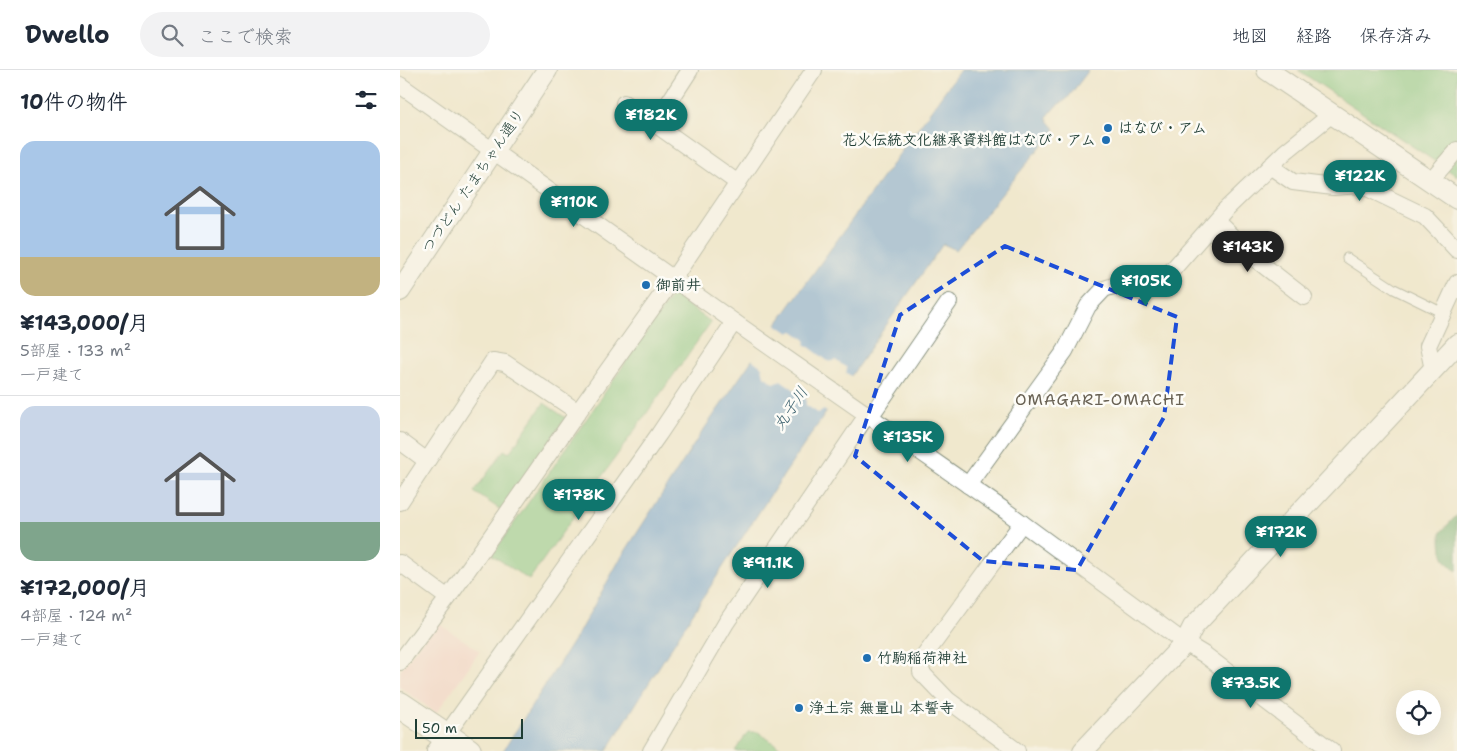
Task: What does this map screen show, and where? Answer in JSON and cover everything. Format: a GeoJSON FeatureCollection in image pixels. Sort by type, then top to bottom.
{"type":"FeatureCollection","features":[{"type":"Feature","properties":{"kind":"main road"},"geometry":{"type":"LineString","coordinates":[[400,705],[440,744],[468,751]]}},
{"type":"Feature","properties":{"kind":"street","name":"つづどん たまちゃん通り"},"geometry":{"type":"LineString","coordinates":[[400,290],[547,70]]}},
{"type":"Feature","properties":{"kind":"street"},"geometry":{"type":"LineString","coordinates":[[655,124],[690,70]]}},
{"type":"Feature","properties":{"kind":"street"},"geometry":{"type":"LineString","coordinates":[[400,662],[448,598],[673,279],[814,70]]}},
{"type":"Feature","properties":{"kind":"street"},"geometry":{"type":"LineString","coordinates":[[1267,70],[1457,199]]}},
{"type":"Feature","properties":{"kind":"street"},"geometry":{"type":"LineString","coordinates":[[400,85],[492,152],[1022,523],[1185,643],[1205,655],[1332,751]]}},
{"type":"Feature","properties":{"kind":"street"},"geometry":{"type":"LineString","coordinates":[[624,104],[738,183]]}},
{"type":"Feature","properties":{"kind":"street"},"geometry":{"type":"LineString","coordinates":[[968,485],[1065,351],[1088,306],[1104,289],[1120,284],[1141,292],[1167,276],[1216,220],[1270,166],[1332,114]]}},
{"type":"Feature","properties":{"kind":"street"},"geometry":{"type":"LineString","coordinates":[[1430,181],[1457,150]]}},
{"type":"Feature","properties":{"kind":"street"},"geometry":{"type":"LineString","coordinates":[[1270,166],[1294,182],[1333,187],[1361,185],[1425,216],[1457,250]]}},
{"type":"Feature","properties":{"kind":"street"},"geometry":{"type":"LineString","coordinates":[[1216,220],[1254,258],[1304,297]]}},
{"type":"Feature","properties":{"kind":"street"},"geometry":{"type":"LineString","coordinates":[[1433,370],[1428,346],[1457,283]]}},
{"type":"Feature","properties":{"kind":"street"},"geometry":{"type":"LineString","coordinates":[[651,751],[726,623],[949,302]]}},
{"type":"Feature","properties":{"kind":"street"},"geometry":{"type":"LineString","coordinates":[[440,744],[737,324]]}},
{"type":"Feature","properties":{"kind":"street"},"geometry":{"type":"LineString","coordinates":[[1083,751],[1185,643],[1193,628],[1457,344]]}},
{"type":"Feature","properties":{"kind":"street"},"geometry":{"type":"LineString","coordinates":[[400,502],[493,361],[505,363],[578,412]]}},
{"type":"Feature","properties":{"kind":"street"},"geometry":{"type":"LineString","coordinates":[[400,441],[427,461]]}},
{"type":"Feature","properties":{"kind":"street"},"geometry":{"type":"LineString","coordinates":[[1017,751],[948,700],[921,672],[922,659],[1022,523]]}},
{"type":"Feature","properties":{"kind":"street"},"geometry":{"type":"LineString","coordinates":[[400,563],[448,598]]}},
{"type":"Feature","properties":{"kind":"lane"},"geometry":{"type":"LineString","coordinates":[[1346,258],[1394,289],[1443,313]]}},
{"type":"Feature","properties":{"kind":"highlighted area"},"geometry":{"type":"Polygon","coordinates":[[[1005,246],[1177,317],[1164,417],[1077,570],[983,561],[855,456],[900,315],[1005,246]]]}},
{"type":"Feature","properties":{"kind":"shaded area"},"geometry":{"type":"Polygon","coordinates":[[[436,622],[480,651],[436,713],[400,687],[400,671],[436,622]]]}},
{"type":"Feature","properties":{"kind":"green space"},"geometry":{"type":"Polygon","coordinates":[[[1298,70],[1457,70],[1457,176],[1298,70]]]}},
{"type":"Feature","properties":{"kind":"green space"},"geometry":{"type":"Polygon","coordinates":[[[671,297],[676,297],[711,322],[529,580],[492,555],[671,297]]]}},
{"type":"Feature","properties":{"kind":"green space"},"geometry":{"type":"Polygon","coordinates":[[[544,403],[566,418],[501,510],[474,492],[504,450],[509,453],[544,403]]]}},
{"type":"Feature","properties":{"kind":"green space"},"geometry":{"type":"Polygon","coordinates":[[[1457,515],[1457,571],[1445,559],[1442,549],[1441,532],[1457,515]]]}},
{"type":"Feature","properties":{"kind":"green space"},"geometry":{"type":"Polygon","coordinates":[[[748,732],[758,732],[785,751],[735,751],[748,732]]]}},
{"type":"Feature","properties":{"kind":"water","name":"丸子川"},"geometry":{"type":"Polygon","coordinates":[[[960,70],[1089,70],[1067,99],[1056,106],[1046,118],[1055,129],[956,250],[943,244],[771,495],[687,622],[607,751],[503,751],[579,632],[619,561],[700,435],[786,311],[960,70]]]}},
{"type":"Feature","properties":{"kind":"pier"},"geometry":{"type":"Polygon","coordinates":[[[774,323],[789,333],[793,331],[806,340],[805,344],[829,362],[835,360],[847,368],[846,373],[853,377],[828,413],[824,410],[818,413],[806,405],[806,398],[781,380],[774,383],[764,376],[762,367],[750,358],[774,323]]]}},
{"type":"Feature","properties":{"kind":"place","name":"はなび・アム"},"geometry":{"type":"Point","coordinates":[1108,128]}},
{"type":"Feature","properties":{"kind":"place","name":"花火伝統文化継承資料館はなび・アム"},"geometry":{"type":"Point","coordinates":[1106,140]}},
{"type":"Feature","properties":{"kind":"place","name":"御前井"},"geometry":{"type":"Point","coordinates":[646,285]}},
{"type":"Feature","properties":{"kind":"place","name":"竹駒稲荷神社"},"geometry":{"type":"Point","coordinates":[867,658]}},
{"type":"Feature","properties":{"kind":"place","name":"浄土宗 無量山 本誓寺"},"geometry":{"type":"Point","coordinates":[799,708]}},
{"type":"Feature","properties":{"kind":"district","name":"OMAGARI-OMACHI"},"geometry":{"type":"Point","coordinates":[1100,399]}}]}
